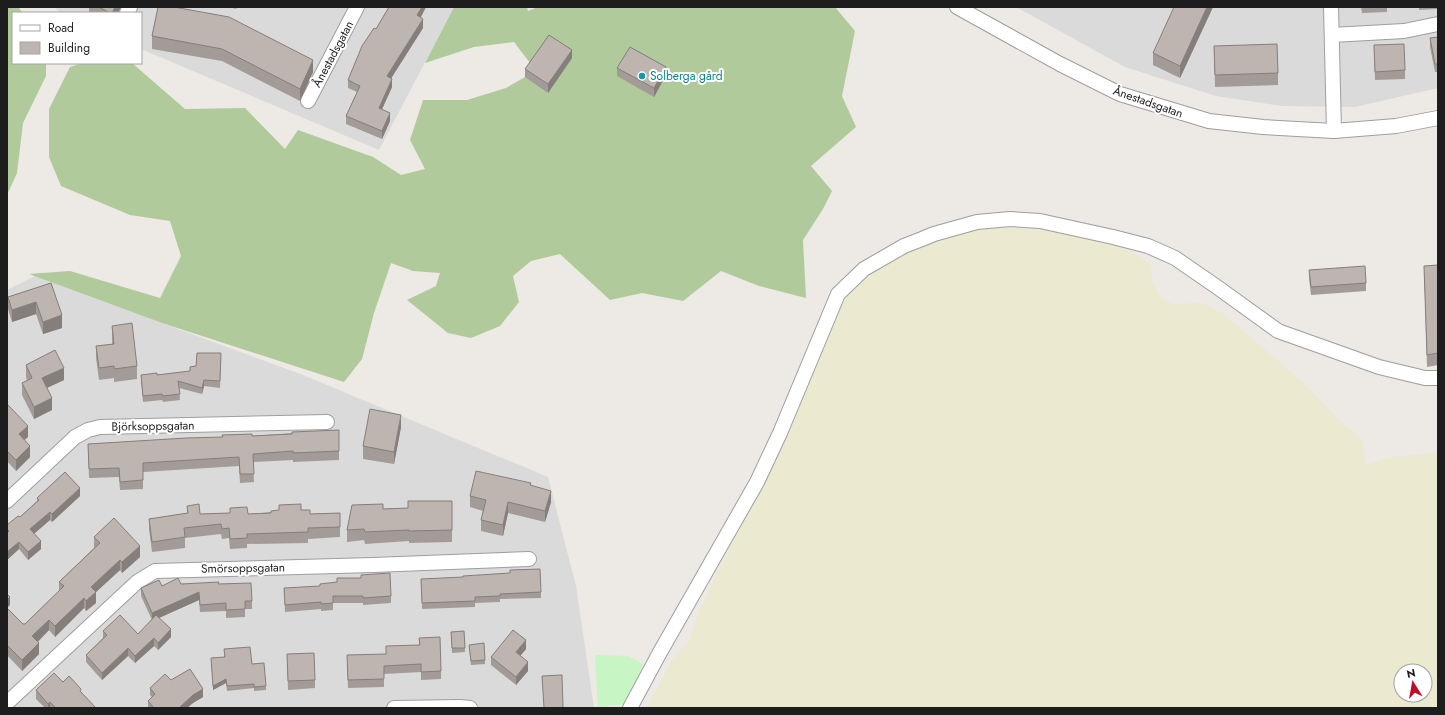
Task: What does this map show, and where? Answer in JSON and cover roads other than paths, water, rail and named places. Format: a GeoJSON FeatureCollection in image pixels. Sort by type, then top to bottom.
{"type":"FeatureCollection","features":[{"type":"Feature","properties":{"kind":"street","name":"Ånestadsgatan"},"geometry":{"type":"LineString","coordinates":[[308,101],[358,7]]}},
{"type":"Feature","properties":{"kind":"street","name":"Ånestadsgatan"},"geometry":{"type":"LineString","coordinates":[[957,7],[1060,64],[1120,94],[1209,122],[1334,131],[1396,126],[1438,118]]}},
{"type":"Feature","properties":{"kind":"street"},"geometry":{"type":"LineString","coordinates":[[1331,7],[1334,131]]}},
{"type":"Feature","properties":{"kind":"street"},"geometry":{"type":"LineString","coordinates":[[1332,36],[1404,31],[1438,24]]}},
{"type":"Feature","properties":{"kind":"street"},"geometry":{"type":"LineString","coordinates":[[630,708],[757,482],[780,433],[838,294],[864,269],[904,246],[928,236],[977,222],[1017,220],[1040,221],[1112,236],[1148,246],[1174,258],[1278,331],[1379,367],[1425,378],[1438,378]]}},
{"type":"Feature","properties":{"kind":"street","name":"Björksoppsgatan"},"geometry":{"type":"LineString","coordinates":[[7,501],[75,437],[88,430],[100,428],[327,422]]}},
{"type":"Feature","properties":{"kind":"street","name":"Smörsoppsgatan"},"geometry":{"type":"LineString","coordinates":[[7,704],[137,582],[155,571],[529,559]]}},
{"type":"Feature","properties":{"kind":"street"},"geometry":{"type":"LineString","coordinates":[[7,704],[10,708]]}},
{"type":"Feature","properties":{"kind":"street"},"geometry":{"type":"LineString","coordinates":[[394,708],[470,708]]}},
{"type":"Feature","properties":{"kind":"place","name":"Solberga gård"},"geometry":{"type":"Point","coordinates":[642,76]}}]}
